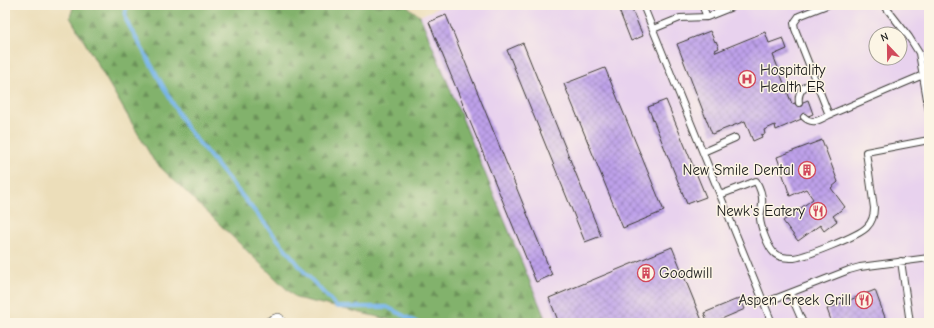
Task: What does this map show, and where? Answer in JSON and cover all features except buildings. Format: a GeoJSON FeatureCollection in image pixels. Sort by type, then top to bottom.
{"type":"FeatureCollection","features":[{"type":"Feature","properties":{"kind":"lane"},"geometry":{"type":"LineString","coordinates":[[643,5],[772,323]]}},
{"type":"Feature","properties":{"kind":"lane"},"geometry":{"type":"LineString","coordinates":[[702,5],[707,17]]}},
{"type":"Feature","properties":{"kind":"lane"},"geometry":{"type":"LineString","coordinates":[[653,29],[680,18],[707,17],[737,5]]}},
{"type":"Feature","properties":{"kind":"lane"},"geometry":{"type":"LineString","coordinates":[[827,5],[799,16],[794,23],[829,115]]}},
{"type":"Feature","properties":{"kind":"lane"},"geometry":{"type":"LineString","coordinates":[[884,5],[909,37],[918,53],[929,111]]}},
{"type":"Feature","properties":{"kind":"lane"},"geometry":{"type":"LineString","coordinates":[[804,117],[813,122],[820,120],[923,75]]}},
{"type":"Feature","properties":{"kind":"lane"},"geometry":{"type":"LineString","coordinates":[[799,103],[799,94],[804,86],[815,81]]}},
{"type":"Feature","properties":{"kind":"lane"},"geometry":{"type":"LineString","coordinates":[[703,152],[736,138]]}},
{"type":"Feature","properties":{"kind":"lane"},"geometry":{"type":"LineString","coordinates":[[720,195],[756,181],[762,196],[760,218],[761,225],[769,245],[774,253],[780,256],[787,258],[796,257],[833,245],[867,228],[870,224],[874,215],[874,208],[866,152],[929,140]]}},
{"type":"Feature","properties":{"kind":"lane"},"geometry":{"type":"LineString","coordinates":[[764,303],[849,270],[860,267],[929,258]]}},
{"type":"Feature","properties":{"kind":"lane"},"geometry":{"type":"LineString","coordinates":[[901,262],[910,323]]}},
{"type":"Feature","properties":{"kind":"lane"},"geometry":{"type":"LineString","coordinates":[[790,293],[803,323]]}},
{"type":"Feature","properties":{"kind":"shaded area"},"geometry":{"type":"Polygon","coordinates":[[[444,5],[927,5],[929,18],[929,323],[547,323],[420,16],[444,5]]]}},
{"type":"Feature","properties":{"kind":"green space"},"geometry":{"type":"Polygon","coordinates":[[[74,5],[405,5],[420,16],[547,323],[399,323],[396,321],[296,298],[154,161],[70,17],[74,5]]]}},
{"type":"Feature","properties":{"kind":"waterway"},"geometry":{"type":"LineString","coordinates":[[125,5],[126,20],[186,127],[306,274],[337,307],[387,307],[418,323]]}},
{"type":"Feature","properties":{"kind":"place","name":"Hospitality Health ER"},"geometry":{"type":"Point","coordinates":[747,79]}},
{"type":"Feature","properties":{"kind":"place","name":"New Smile Dental"},"geometry":{"type":"Point","coordinates":[807,170]}},
{"type":"Feature","properties":{"kind":"place","name":"Newk's Eatery"},"geometry":{"type":"Point","coordinates":[818,211]}},
{"type":"Feature","properties":{"kind":"place","name":"Goodwill"},"geometry":{"type":"Point","coordinates":[646,273]}},
{"type":"Feature","properties":{"kind":"place","name":"Aspen Creek Grill"},"geometry":{"type":"Point","coordinates":[864,300]}}]}
